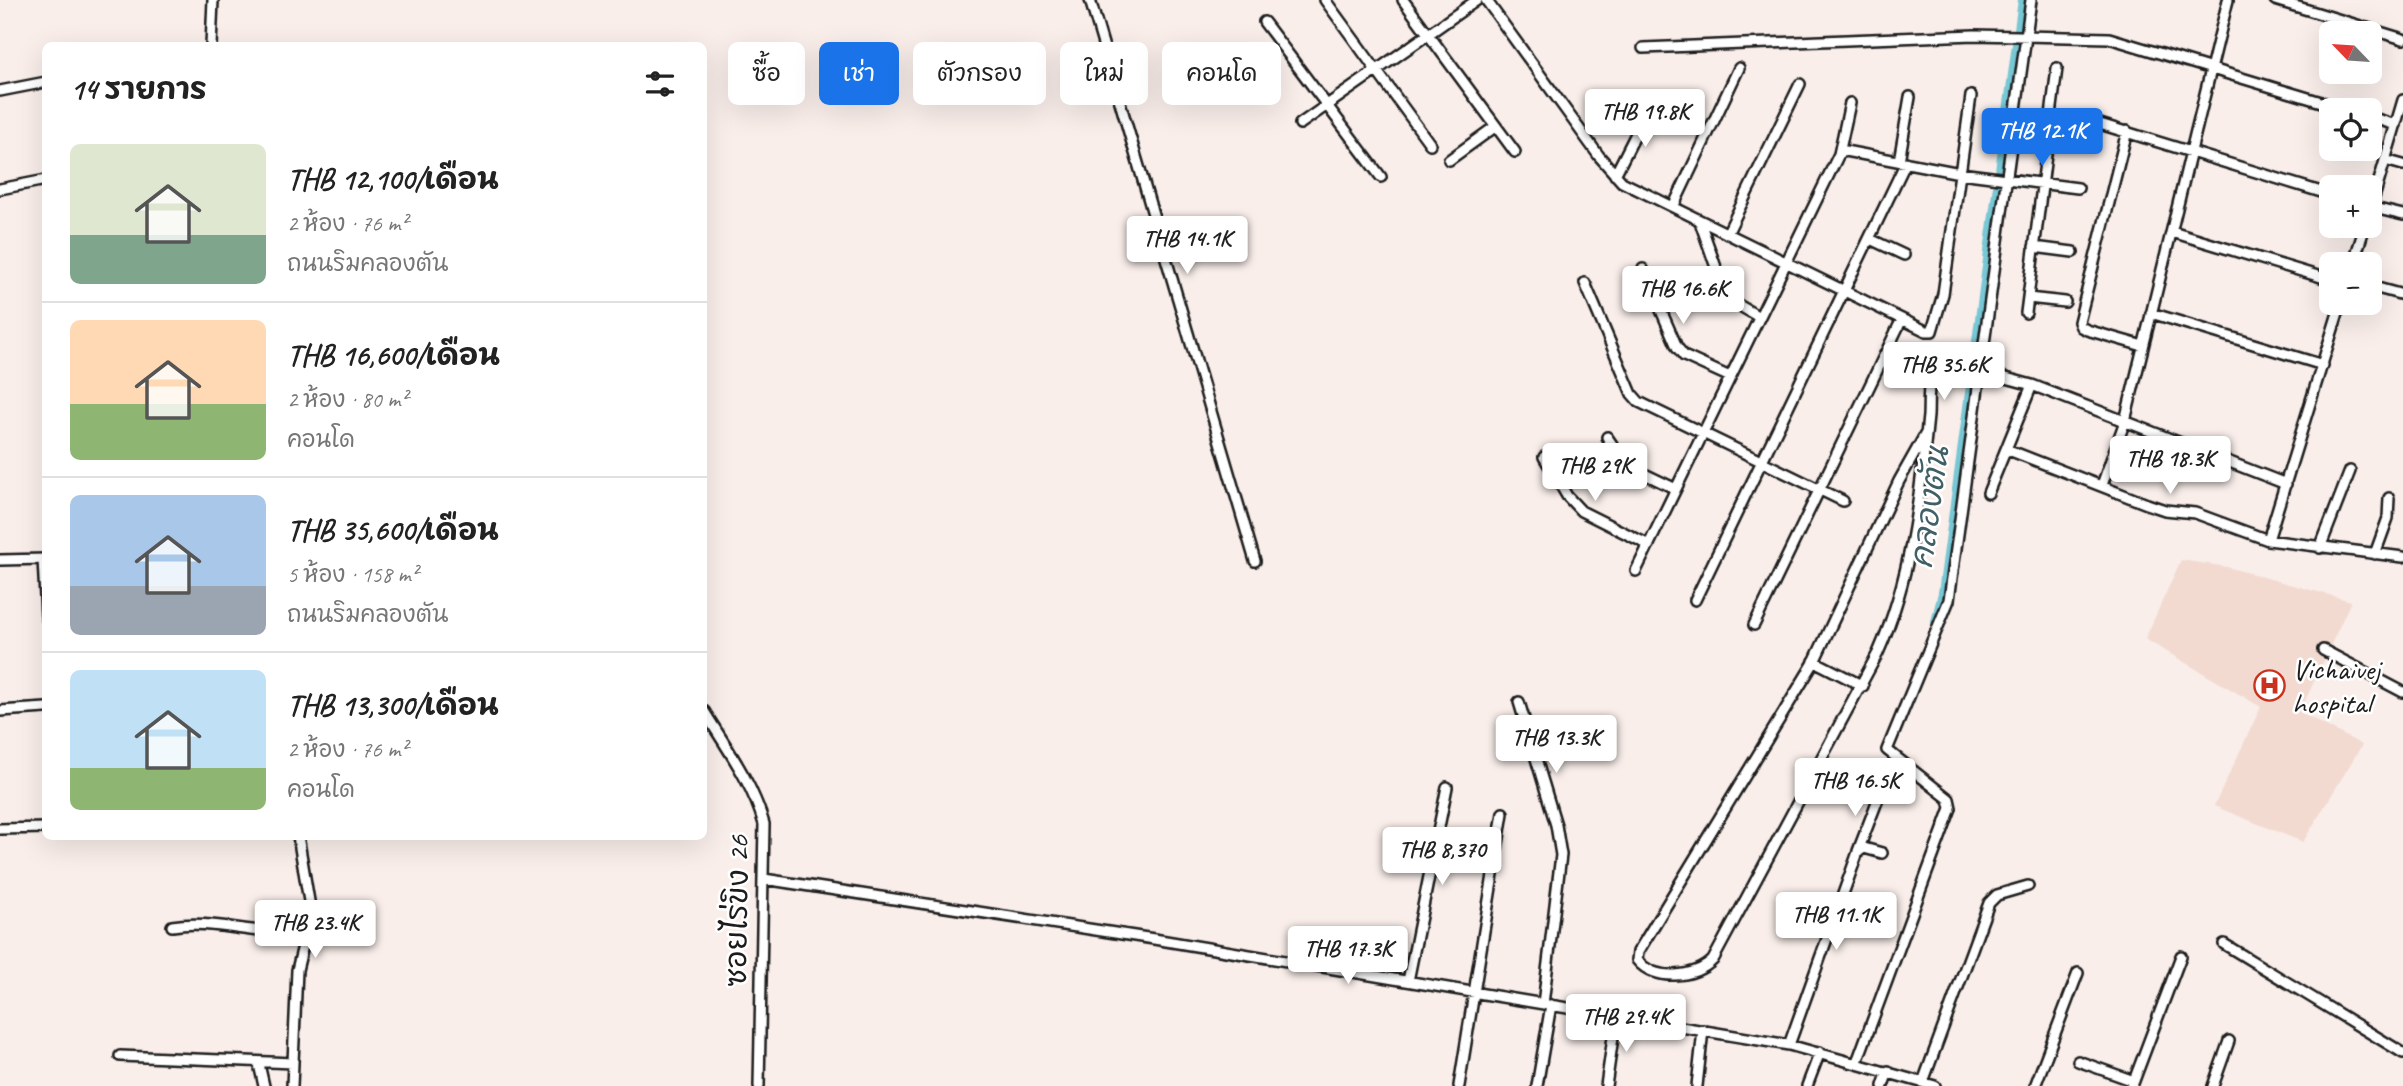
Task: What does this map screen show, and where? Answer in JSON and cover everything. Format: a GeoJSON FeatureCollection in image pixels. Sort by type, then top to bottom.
{"type":"FeatureCollection","features":[{"type":"Feature","properties":{"kind":"street"},"geometry":{"type":"LineString","coordinates":[[211,42],[213,0]]}},
{"type":"Feature","properties":{"kind":"street"},"geometry":{"type":"LineString","coordinates":[[1090,0],[1255,561]]}},
{"type":"Feature","properties":{"kind":"street"},"geometry":{"type":"LineString","coordinates":[[1325,0],[1430,144]]}},
{"type":"Feature","properties":{"kind":"street"},"geometry":{"type":"LineString","coordinates":[[1403,0],[1516,152]]}},
{"type":"Feature","properties":{"kind":"street"},"geometry":{"type":"LineString","coordinates":[[1300,124],[1477,0]]}},
{"type":"Feature","properties":{"kind":"street"},"geometry":{"type":"LineString","coordinates":[[1486,0],[1615,175],[1633,188],[1700,222],[1926,331],[1932,331],[1937,320],[1971,96]]}},
{"type":"Feature","properties":{"kind":"street"},"geometry":{"type":"LineString","coordinates":[[1857,1062],[1951,808],[1949,799],[1887,750],[1947,611],[2001,179],[2031,0]]}},
{"type":"Feature","properties":{"kind":"street"},"geometry":{"type":"LineString","coordinates":[[2102,485],[2125,421],[2228,0]]}},
{"type":"Feature","properties":{"kind":"street"},"geometry":{"type":"LineString","coordinates":[[2274,0],[2403,39]]}},
{"type":"Feature","properties":{"kind":"street"},"geometry":{"type":"LineString","coordinates":[[1264,22],[1381,177]]}},
{"type":"Feature","properties":{"kind":"street"},"geometry":{"type":"LineString","coordinates":[[1643,48],[1907,37],[2109,38],[2319,101]]}},
{"type":"Feature","properties":{"kind":"street"},"geometry":{"type":"LineString","coordinates":[[1673,207],[1739,68]]}},
{"type":"Feature","properties":{"kind":"street"},"geometry":{"type":"LineString","coordinates":[[2026,313],[2057,68]]}},
{"type":"Feature","properties":{"kind":"street"},"geometry":{"type":"LineString","coordinates":[[0,91],[42,83]]}},
{"type":"Feature","properties":{"kind":"street"},"geometry":{"type":"LineString","coordinates":[[1727,234],[1800,84]]}},
{"type":"Feature","properties":{"kind":"street"},"geometry":{"type":"LineString","coordinates":[[1696,600],[1870,239],[1903,162],[1910,97]]}},
{"type":"Feature","properties":{"kind":"street"},"geometry":{"type":"LineString","coordinates":[[2380,175],[2403,100]]}},
{"type":"Feature","properties":{"kind":"street"},"geometry":{"type":"LineString","coordinates":[[1636,571],[1839,155],[1850,103]]}},
{"type":"Feature","properties":{"kind":"street"},"geometry":{"type":"LineString","coordinates":[[1615,175],[1648,110]]}},
{"type":"Feature","properties":{"kind":"street"},"geometry":{"type":"LineString","coordinates":[[2090,121],[2319,191]]}},
{"type":"Feature","properties":{"kind":"street"},"geometry":{"type":"LineString","coordinates":[[2382,121],[2396,125]]}},
{"type":"Feature","properties":{"kind":"street"},"geometry":{"type":"LineString","coordinates":[[1449,160],[1496,126]]}},
{"type":"Feature","properties":{"kind":"street"},"geometry":{"type":"LineString","coordinates":[[2127,131],[2079,322],[2081,327],[2095,333],[2143,346]]}},
{"type":"Feature","properties":{"kind":"street"},"geometry":{"type":"LineString","coordinates":[[1839,155],[1845,151],[1960,173],[2078,188]]}},
{"type":"Feature","properties":{"kind":"street"},"geometry":{"type":"LineString","coordinates":[[2385,160],[2403,165]]}},
{"type":"Feature","properties":{"kind":"street"},"geometry":{"type":"LineString","coordinates":[[0,189],[42,181]]}},
{"type":"Feature","properties":{"kind":"street"},"geometry":{"type":"LineString","coordinates":[[2382,211],[2403,215]]}},
{"type":"Feature","properties":{"kind":"street"},"geometry":{"type":"LineString","coordinates":[[1700,222],[1724,290],[1735,303],[1759,317]]}},
{"type":"Feature","properties":{"kind":"street"},"geometry":{"type":"LineString","coordinates":[[2172,232],[2319,276]]}},
{"type":"Feature","properties":{"kind":"street"},"geometry":{"type":"LineString","coordinates":[[1870,239],[1904,255]]}},
{"type":"Feature","properties":{"kind":"street"},"geometry":{"type":"LineString","coordinates":[[2034,247],[2073,252]]}},
{"type":"Feature","properties":{"kind":"street"},"geometry":{"type":"LineString","coordinates":[[1643,269],[1677,347],[1684,356],[1730,377]]}},
{"type":"Feature","properties":{"kind":"street"},"geometry":{"type":"LineString","coordinates":[[1585,283],[1632,394],[1639,402],[1843,501]]}},
{"type":"Feature","properties":{"kind":"street"},"geometry":{"type":"LineString","coordinates":[[2382,289],[2403,295]]}},
{"type":"Feature","properties":{"kind":"street"},"geometry":{"type":"LineString","coordinates":[[2028,298],[2065,302]]}},
{"type":"Feature","properties":{"kind":"street"},"geometry":{"type":"LineString","coordinates":[[2151,313],[2323,365]]}},
{"type":"Feature","properties":{"kind":"street"},"geometry":{"type":"LineString","coordinates":[[2268,540],[2338,315]]}},
{"type":"Feature","properties":{"kind":"street"},"geometry":{"type":"LineString","coordinates":[[1754,625],[1901,321]]}},
{"type":"Feature","properties":{"kind":"street"},"geometry":{"type":"LineString","coordinates":[[1926,433],[1899,481],[1814,661],[1638,952],[1637,960],[1650,971],[1664,974],[1694,972],[1705,968],[1713,960],[1863,686],[1891,624],[1900,596],[1910,546],[1926,433],[1934,365],[1939,360],[1959,363],[2032,385],[2286,484]]}},
{"type":"Feature","properties":{"kind":"street"},"geometry":{"type":"LineString","coordinates":[[1988,493],[2032,385]]}},
{"type":"Feature","properties":{"kind":"street"},"geometry":{"type":"LineString","coordinates":[[1607,437],[1626,465],[1676,489]]}},
{"type":"Feature","properties":{"kind":"street"},"geometry":{"type":"LineString","coordinates":[[2006,449],[2165,510],[2195,513],[2268,540],[2403,557]]}},
{"type":"Feature","properties":{"kind":"street"},"geometry":{"type":"LineString","coordinates":[[1544,457],[1567,496],[1581,511],[1649,545]]}},
{"type":"Feature","properties":{"kind":"street"},"geometry":{"type":"LineString","coordinates":[[2320,548],[2350,471]]}},
{"type":"Feature","properties":{"kind":"street"},"geometry":{"type":"LineString","coordinates":[[2375,554],[2388,518],[2389,498]]}},
{"type":"Feature","properties":{"kind":"street"},"geometry":{"type":"LineString","coordinates":[[0,560],[42,559]]}},
{"type":"Feature","properties":{"kind":"street"},"geometry":{"type":"LineString","coordinates":[[2323,650],[2403,692]]}},
{"type":"Feature","properties":{"kind":"street"},"geometry":{"type":"LineString","coordinates":[[1814,661],[1863,686]]}},
{"type":"Feature","properties":{"kind":"street"},"geometry":{"type":"LineString","coordinates":[[1519,702],[1556,825],[1562,855],[1537,1086]]}},
{"type":"Feature","properties":{"kind":"street"},"geometry":{"type":"LineString","coordinates":[[0,711],[42,708]]}},
{"type":"Feature","properties":{"kind":"street","name":"ซอยไร่ขิง 26"},"geometry":{"type":"LineString","coordinates":[[707,716],[758,801],[764,824],[759,1086]]}},
{"type":"Feature","properties":{"kind":"street"},"geometry":{"type":"LineString","coordinates":[[1408,981],[1447,787]]}},
{"type":"Feature","properties":{"kind":"street"},"geometry":{"type":"LineString","coordinates":[[1789,1045],[1880,794]]}},
{"type":"Feature","properties":{"kind":"street"},"geometry":{"type":"LineString","coordinates":[[1459,1086],[1503,813]]}},
{"type":"Feature","properties":{"kind":"street"},"geometry":{"type":"LineString","coordinates":[[0,829],[42,828]]}},
{"type":"Feature","properties":{"kind":"street"},"geometry":{"type":"LineString","coordinates":[[292,1086],[289,1063],[292,1018],[310,893],[299,840]]}},
{"type":"Feature","properties":{"kind":"street"},"geometry":{"type":"LineString","coordinates":[[1858,852],[1864,848],[1882,853]]}},
{"type":"Feature","properties":{"kind":"street"},"geometry":{"type":"LineString","coordinates":[[764,879],[1476,992],[1789,1045],[1935,1086]]}},
{"type":"Feature","properties":{"kind":"street"},"geometry":{"type":"LineString","coordinates":[[1923,1082],[1989,903],[2006,891],[2028,886]]}},
{"type":"Feature","properties":{"kind":"street"},"geometry":{"type":"LineString","coordinates":[[172,926],[190,923],[305,930]]}},
{"type":"Feature","properties":{"kind":"street"},"geometry":{"type":"LineString","coordinates":[[2224,944],[2403,1053]]}},
{"type":"Feature","properties":{"kind":"street"},"geometry":{"type":"LineString","coordinates":[[2078,1061],[2133,1084],[2181,956]]}},
{"type":"Feature","properties":{"kind":"street"},"geometry":{"type":"LineString","coordinates":[[2035,1086],[2078,973]]}},
{"type":"Feature","properties":{"kind":"street"},"geometry":{"type":"LineString","coordinates":[[1606,1086],[1616,1016]]}},
{"type":"Feature","properties":{"kind":"street"},"geometry":{"type":"LineString","coordinates":[[1697,1086],[1703,1030]]}},
{"type":"Feature","properties":{"kind":"street"},"geometry":{"type":"LineString","coordinates":[[2213,1086],[2229,1041]]}},
{"type":"Feature","properties":{"kind":"street"},"geometry":{"type":"LineString","coordinates":[[1807,1086],[1820,1052]]}},
{"type":"Feature","properties":{"kind":"street"},"geometry":{"type":"LineString","coordinates":[[120,1056],[289,1063]]}},
{"type":"Feature","properties":{"kind":"street"},"geometry":{"type":"LineString","coordinates":[[263,1064],[264,1086]]}},
{"type":"Feature","properties":{"kind":"street"},"geometry":{"type":"LineString","coordinates":[[1883,1086],[1888,1071]]}},
{"type":"Feature","properties":{"kind":"shaded area","name":"Vichaivej hospital"},"geometry":{"type":"Polygon","coordinates":[[[2181,560],[2227,567],[2351,601],[2300,712],[2362,745],[2303,842],[2214,806],[2261,707],[2145,639],[2181,560]]]}},
{"type":"Feature","properties":{"kind":"waterway","name":"คลองตัน"},"geometry":{"type":"LineString","coordinates":[[1936,622],[1943,593],[2023,0]]}},
{"type":"Feature","properties":{"kind":"place","name":"Vichaivej hospital"},"geometry":{"type":"Point","coordinates":[2269,686]}}]}
